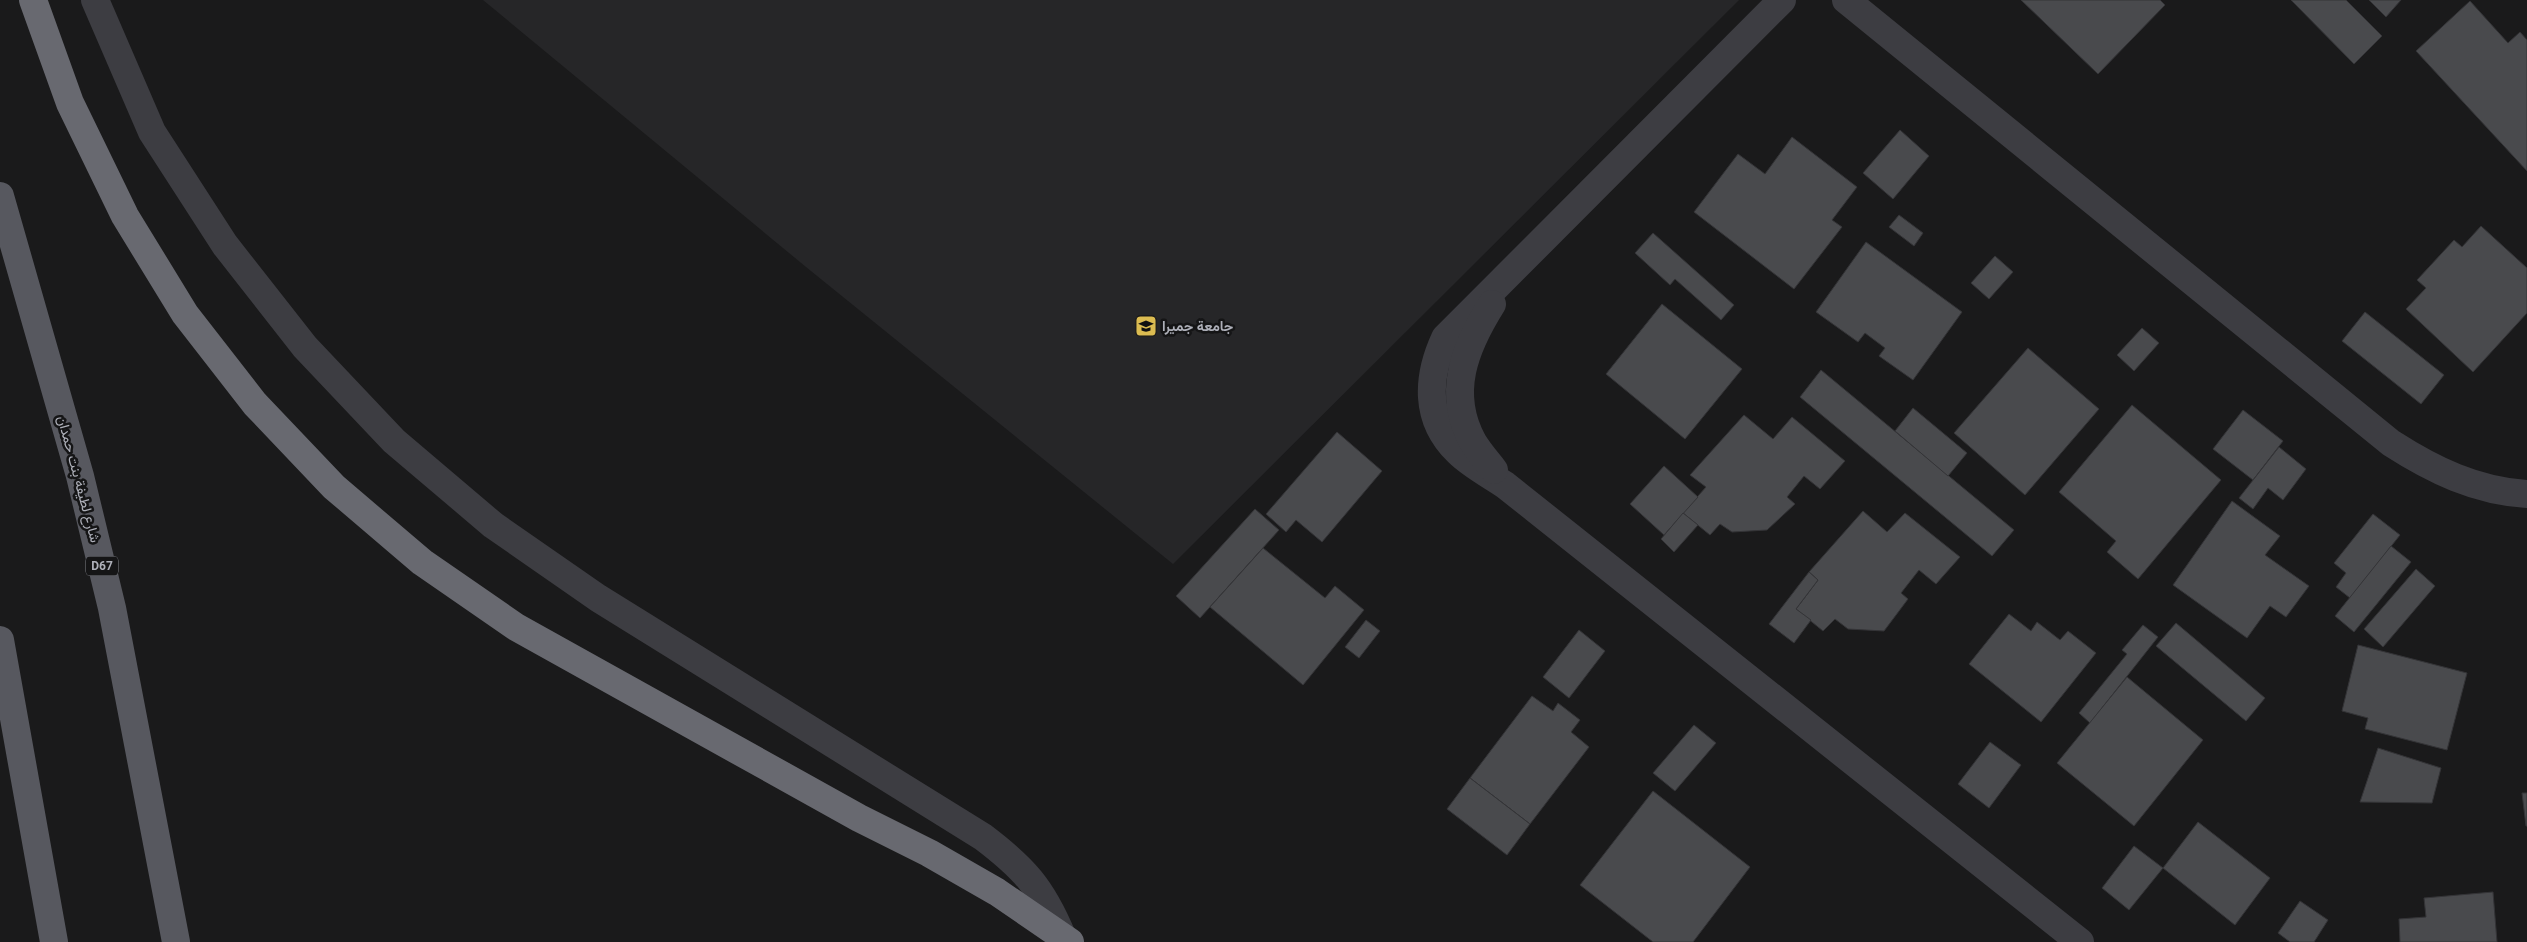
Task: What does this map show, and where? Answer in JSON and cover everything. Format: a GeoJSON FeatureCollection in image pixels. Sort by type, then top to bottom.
{"type":"FeatureCollection","features":[{"type":"Feature","properties":{"kind":"highway"},"geometry":{"type":"LineString","coordinates":[[33,0],[70,103],[125,216],[180,306],[255,404],[334,487],[422,562],[516,627],[850,814],[929,853],[997,892],[1066,939]]}},
{"type":"Feature","properties":{"kind":"main road","name":"شارع لطيفة بنت حمدان"},"geometry":{"type":"LineString","coordinates":[[0,196],[80,476],[112,608],[176,942]]}},
{"type":"Feature","properties":{"kind":"main road"},"geometry":{"type":"LineString","coordinates":[[0,640],[54,942]]}},
{"type":"Feature","properties":{"kind":"street"},"geometry":{"type":"LineString","coordinates":[[95,0],[152,132],[225,245],[304,347],[394,441],[492,525],[598,598],[983,837],[1030,878],[1049,905],[1066,939]]}},
{"type":"Feature","properties":{"kind":"street"},"geometry":{"type":"LineString","coordinates":[[1782,0],[1445,338],[1435,360],[1431,385],[1433,410],[1443,433],[1458,452],[1505,485],[2080,942]]}},
{"type":"Feature","properties":{"kind":"street"},"geometry":{"type":"LineString","coordinates":[[1846,0],[2390,444],[2428,467],[2470,484],[2527,494]]}},
{"type":"Feature","properties":{"kind":"shaded area","name":"جامعة جميرا"},"geometry":{"type":"Polygon","coordinates":[[[483,0],[1739,0],[1173,564],[806,267],[483,0]]]}},
{"type":"Feature","properties":{"kind":"building"},"geometry":{"type":"Polygon","coordinates":[[[2021,0],[2160,0],[2165,5],[2098,74],[2021,0]]]}},
{"type":"Feature","properties":{"kind":"building"},"geometry":{"type":"Polygon","coordinates":[[[2291,0],[2346,0],[2382,36],[2354,64],[2291,0]]]}},
{"type":"Feature","properties":{"kind":"building"},"geometry":{"type":"Polygon","coordinates":[[[2369,0],[2401,0],[2386,17],[2369,0]]]}},
{"type":"Feature","properties":{"kind":"building"},"geometry":{"type":"Polygon","coordinates":[[[2470,1],[2508,43],[2520,32],[2527,40],[2527,171],[2416,51],[2470,1]]]}},
{"type":"Feature","properties":{"kind":"building"},"geometry":{"type":"Polygon","coordinates":[[[1900,130],[1929,156],[1893,199],[1863,173],[1900,130]]]}},
{"type":"Feature","properties":{"kind":"building"},"geometry":{"type":"Polygon","coordinates":[[[1792,137],[1857,187],[1832,220],[1842,227],[1794,289],[1694,212],[1738,154],[1765,174],[1792,137]]]}},
{"type":"Feature","properties":{"kind":"building"},"geometry":{"type":"Polygon","coordinates":[[[1899,215],[1923,233],[1914,246],[1889,227],[1899,215]]]}},
{"type":"Feature","properties":{"kind":"building"},"geometry":{"type":"Polygon","coordinates":[[[2481,226],[2527,268],[2527,313],[2473,372],[2406,309],[2426,288],[2417,280],[2454,240],[2462,247],[2481,226]]]}},
{"type":"Feature","properties":{"kind":"building"},"geometry":{"type":"Polygon","coordinates":[[[1653,233],[1734,305],[1721,320],[1675,279],[1670,285],[1635,253],[1653,233]]]}},
{"type":"Feature","properties":{"kind":"building"},"geometry":{"type":"Polygon","coordinates":[[[1866,242],[1962,312],[1913,380],[1879,356],[1885,348],[1865,333],[1858,342],[1816,312],[1866,242]]]}},
{"type":"Feature","properties":{"kind":"building"},"geometry":{"type":"Polygon","coordinates":[[[1995,256],[2013,272],[1989,299],[1971,283],[1995,256]]]}},
{"type":"Feature","properties":{"kind":"building"},"geometry":{"type":"Polygon","coordinates":[[[1662,304],[1742,369],[1685,439],[1606,374],[1662,304]]]}},
{"type":"Feature","properties":{"kind":"building"},"geometry":{"type":"Polygon","coordinates":[[[2365,312],[2444,375],[2421,404],[2342,341],[2365,312]]]}},
{"type":"Feature","properties":{"kind":"building"},"geometry":{"type":"Polygon","coordinates":[[[2142,328],[2159,343],[2134,371],[2117,355],[2142,328]]]}},
{"type":"Feature","properties":{"kind":"building"},"geometry":{"type":"Polygon","coordinates":[[[2028,348],[2099,409],[2025,495],[1954,433],[2028,348]]]}},
{"type":"Feature","properties":{"kind":"building"},"geometry":{"type":"Polygon","coordinates":[[[1821,370],[2014,530],[1992,556],[1800,397],[1821,370]]]}},
{"type":"Feature","properties":{"kind":"building"},"geometry":{"type":"Polygon","coordinates":[[[2132,405],[2221,480],[2138,579],[2107,552],[2116,541],[2059,492],[2132,405]]]}},
{"type":"Feature","properties":{"kind":"building"},"geometry":{"type":"Polygon","coordinates":[[[1913,408],[1967,453],[1948,476],[1895,431],[1913,408]]]}},
{"type":"Feature","properties":{"kind":"building"},"geometry":{"type":"Polygon","coordinates":[[[2243,410],[2283,441],[2253,480],[2213,449],[2243,410]]]}},
{"type":"Feature","properties":{"kind":"building"},"geometry":{"type":"Polygon","coordinates":[[[1744,415],[1773,439],[1792,417],[1845,461],[1820,489],[1804,476],[1787,497],[1795,504],[1767,530],[1732,532],[1720,524],[1710,535],[1683,513],[1706,487],[1690,475],[1744,415]]]}},
{"type":"Feature","properties":{"kind":"building"},"geometry":{"type":"Polygon","coordinates":[[[1337,432],[1382,471],[1322,542],[1296,520],[1286,532],[1266,514],[1337,432]]]}},
{"type":"Feature","properties":{"kind":"building"},"geometry":{"type":"Polygon","coordinates":[[[2279,447],[2306,469],[2283,500],[2268,488],[2253,509],[2239,498],[2279,447]]]}},
{"type":"Feature","properties":{"kind":"building"},"geometry":{"type":"Polygon","coordinates":[[[1664,466],[1698,497],[1664,535],[1630,504],[1664,466]]]}},
{"type":"Feature","properties":{"kind":"building"},"geometry":{"type":"Polygon","coordinates":[[[2232,501],[2280,536],[2265,555],[2309,586],[2286,617],[2270,606],[2247,638],[2173,585],[2232,501]]]}},
{"type":"Feature","properties":{"kind":"building"},"geometry":{"type":"Polygon","coordinates":[[[1255,509],[1279,530],[1200,618],[1176,596],[1255,509]]]}},
{"type":"Feature","properties":{"kind":"building"},"geometry":{"type":"Polygon","coordinates":[[[1863,511],[1887,532],[1905,513],[1960,557],[1936,584],[1919,570],[1901,593],[1908,599],[1884,631],[1848,629],[1835,619],[1823,631],[1796,609],[1818,580],[1809,572],[1863,511]]]}},
{"type":"Feature","properties":{"kind":"building"},"geometry":{"type":"Polygon","coordinates":[[[1683,513],[1698,525],[1674,552],[1661,539],[1683,513]]]}},
{"type":"Feature","properties":{"kind":"building"},"geometry":{"type":"Polygon","coordinates":[[[2373,514],[2400,535],[2350,598],[2336,587],[2346,573],[2334,563],[2373,514]]]}},
{"type":"Feature","properties":{"kind":"building"},"geometry":{"type":"Polygon","coordinates":[[[2391,546],[2411,562],[2354,632],[2335,616],[2391,546]]]}},
{"type":"Feature","properties":{"kind":"building"},"geometry":{"type":"Polygon","coordinates":[[[1263,548],[1325,598],[1335,586],[1364,610],[1303,685],[1210,607],[1263,548]]]}},
{"type":"Feature","properties":{"kind":"building"},"geometry":{"type":"Polygon","coordinates":[[[2416,569],[2435,586],[2383,647],[2364,629],[2416,569]]]}},
{"type":"Feature","properties":{"kind":"building"},"geometry":{"type":"Polygon","coordinates":[[[1809,572],[1818,580],[1796,609],[1811,620],[1794,643],[1769,624],[1809,572]]]}},
{"type":"Feature","properties":{"kind":"building"},"geometry":{"type":"Polygon","coordinates":[[[2009,614],[2031,631],[2037,622],[2060,640],[2068,631],[2096,653],[2041,722],[1969,664],[2009,614]]]}},
{"type":"Feature","properties":{"kind":"building"},"geometry":{"type":"Polygon","coordinates":[[[1366,620],[1380,631],[1359,658],[1345,647],[1366,620]]]}},
{"type":"Feature","properties":{"kind":"building"},"geometry":{"type":"Polygon","coordinates":[[[2176,623],[2265,698],[2246,721],[2156,646],[2176,623]]]}},
{"type":"Feature","properties":{"kind":"building"},"geometry":{"type":"Polygon","coordinates":[[[2143,625],[2158,637],[2090,723],[2079,713],[2127,654],[2122,650],[2143,625]]]}},
{"type":"Feature","properties":{"kind":"building"},"geometry":{"type":"Polygon","coordinates":[[[1579,630],[1605,651],[1569,698],[1543,677],[1579,630]]]}},
{"type":"Feature","properties":{"kind":"building"},"geometry":{"type":"Polygon","coordinates":[[[2358,645],[2467,673],[2447,750],[2365,729],[2368,718],[2342,711],[2358,645]]]}},
{"type":"Feature","properties":{"kind":"building"},"geometry":{"type":"Polygon","coordinates":[[[2127,677],[2203,740],[2134,826],[2057,763],[2127,677]]]}},
{"type":"Feature","properties":{"kind":"building"},"geometry":{"type":"Polygon","coordinates":[[[1532,696],[1553,711],[1558,703],[1580,720],[1571,732],[1589,747],[1530,824],[1470,778],[1532,696]]]}},
{"type":"Feature","properties":{"kind":"building"},"geometry":{"type":"Polygon","coordinates":[[[1694,725],[1716,743],[1675,791],[1653,773],[1694,725]]]}},
{"type":"Feature","properties":{"kind":"building"},"geometry":{"type":"Polygon","coordinates":[[[1990,742],[2021,765],[1989,808],[1958,784],[1990,742]]]}},
{"type":"Feature","properties":{"kind":"building"},"geometry":{"type":"Polygon","coordinates":[[[2378,748],[2441,768],[2432,803],[2360,802],[2378,748]]]}},
{"type":"Feature","properties":{"kind":"building"},"geometry":{"type":"Polygon","coordinates":[[[1470,778],[1530,824],[1507,855],[1447,809],[1470,778]]]}},
{"type":"Feature","properties":{"kind":"building"},"geometry":{"type":"Polygon","coordinates":[[[1653,791],[1750,867],[1693,942],[1653,942],[1580,885],[1653,791]]]}},
{"type":"Feature","properties":{"kind":"building"},"geometry":{"type":"Polygon","coordinates":[[[2522,793],[2527,793],[2527,826],[2526,826],[2522,793]]]}},
{"type":"Feature","properties":{"kind":"building"},"geometry":{"type":"Polygon","coordinates":[[[2198,822],[2270,878],[2235,925],[2163,868],[2198,822]]]}},
{"type":"Feature","properties":{"kind":"building"},"geometry":{"type":"Polygon","coordinates":[[[2134,846],[2163,868],[2129,910],[2102,888],[2134,846]]]}},
{"type":"Feature","properties":{"kind":"building"},"geometry":{"type":"Polygon","coordinates":[[[2493,892],[2497,942],[2400,942],[2399,919],[2426,917],[2424,898],[2493,892]]]}},
{"type":"Feature","properties":{"kind":"building"},"geometry":{"type":"Polygon","coordinates":[[[2300,901],[2328,920],[2314,942],[2290,942],[2278,933],[2300,901]]]}},
{"type":"Feature","properties":{"kind":"place","name":"جامعة جميرا"},"geometry":{"type":"Point","coordinates":[1146,326]}}]}
